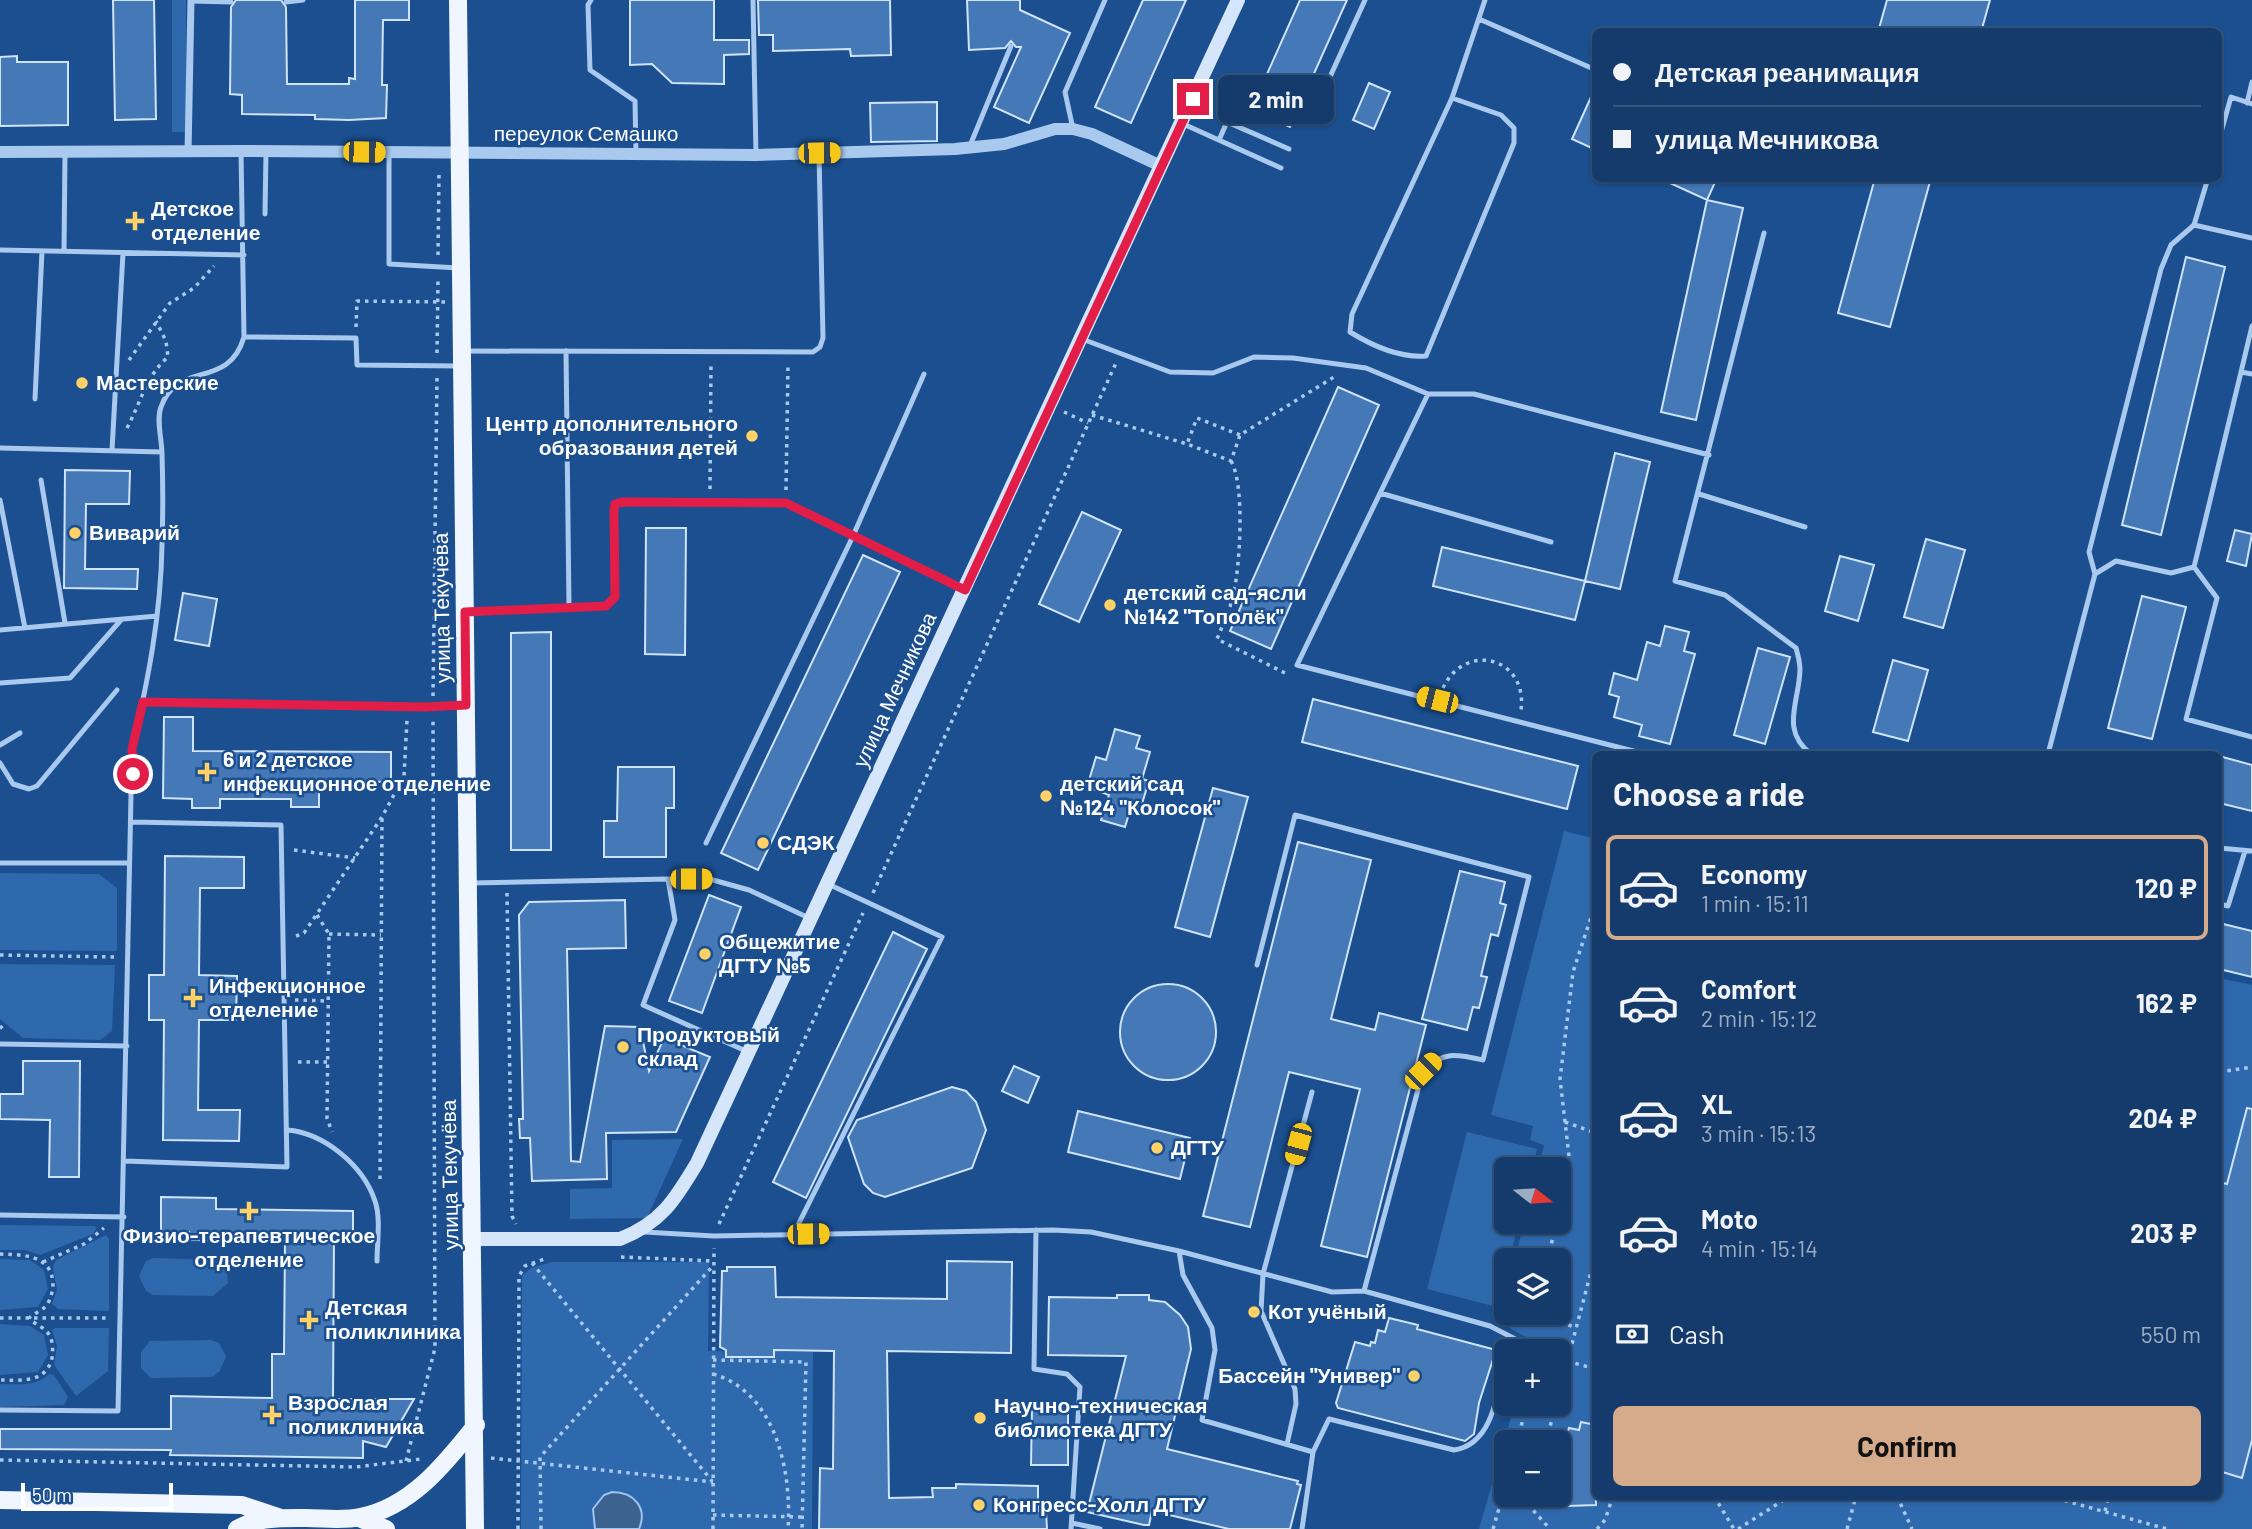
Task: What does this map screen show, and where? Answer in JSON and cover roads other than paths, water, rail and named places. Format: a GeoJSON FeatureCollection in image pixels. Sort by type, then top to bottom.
{"type":"FeatureCollection","features":[{"type":"Feature","properties":{"kind":"main road","name":"улица Текучёва"},"geometry":{"type":"LineString","coordinates":[[458,0],[475,1529]]}},
{"type":"Feature","properties":{"kind":"main road","name":"улица Мечникова"},"geometry":{"type":"LineString","coordinates":[[640,1231],[672,1206],[697,1163],[1051,407],[1238,0]]}},
{"type":"Feature","properties":{"kind":"main road"},"geometry":{"type":"LineString","coordinates":[[473,1239],[620,1239],[640,1231]]}},
{"type":"Feature","properties":{"kind":"main road"},"geometry":{"type":"LineString","coordinates":[[237,1529],[281,1518],[359,1518],[388,1507],[412,1493],[453,1455],[475,1425]]}},
{"type":"Feature","properties":{"kind":"main road"},"geometry":{"type":"LineString","coordinates":[[0,1500],[242,1504],[281,1518]]}},
{"type":"Feature","properties":{"kind":"main road"},"geometry":{"type":"LineString","coordinates":[[359,1518],[386,1529]]}},
{"type":"Feature","properties":{"kind":"street"},"geometry":{"type":"LineString","coordinates":[[188,153],[191,1]]}},
{"type":"Feature","properties":{"kind":"street","name":"переулок Семашко"},"geometry":{"type":"LineString","coordinates":[[0,152],[755,155],[969,148],[1004,144],[1055,129],[1073,129],[1092,134],[1161,166]]}},
{"type":"Feature","properties":{"kind":"lane"},"geometry":{"type":"LineString","coordinates":[[286,2],[303,0]]}},
{"type":"Feature","properties":{"kind":"lane"},"geometry":{"type":"LineString","coordinates":[[591,0],[588,5],[590,70],[635,101],[636,154]]}},
{"type":"Feature","properties":{"kind":"lane"},"geometry":{"type":"LineString","coordinates":[[753,0],[755,155]]}},
{"type":"Feature","properties":{"kind":"lane"},"geometry":{"type":"LineString","coordinates":[[1073,129],[1065,92],[1105,0]]}},
{"type":"Feature","properties":{"kind":"lane"},"geometry":{"type":"LineString","coordinates":[[1309,123],[1365,0]]}},
{"type":"Feature","properties":{"kind":"lane"},"geometry":{"type":"LineString","coordinates":[[1452,98],[1502,116],[1514,128],[1514,143],[1426,356],[1412,357],[1364,341],[1350,331],[1352,314],[1452,98],[1485,0]]}},
{"type":"Feature","properties":{"kind":"lane"},"geometry":{"type":"LineString","coordinates":[[191,1],[231,2]]}},
{"type":"Feature","properties":{"kind":"lane"},"geometry":{"type":"LineString","coordinates":[[1479,19],[1592,68]]}},
{"type":"Feature","properties":{"kind":"lane"},"geometry":{"type":"LineString","coordinates":[[969,148],[977,120],[1011,46]]}},
{"type":"Feature","properties":{"kind":"lane"},"geometry":{"type":"LineString","coordinates":[[2222,128],[2231,97],[2250,104],[2252,82]]}},
{"type":"Feature","properties":{"kind":"lane"},"geometry":{"type":"LineString","coordinates":[[1219,140],[1227,122],[1289,149]]}},
{"type":"Feature","properties":{"kind":"lane"},"geometry":{"type":"LineString","coordinates":[[1181,123],[1281,168]]}},
{"type":"Feature","properties":{"kind":"lane"},"geometry":{"type":"LineString","coordinates":[[0,1410],[118,1411],[132,749],[153,660],[162,548],[160,410],[169,389],[183,380],[226,367],[239,354],[244,337],[241,151]]}},
{"type":"Feature","properties":{"kind":"lane"},"geometry":{"type":"LineString","coordinates":[[265,214],[266,151]]}},
{"type":"Feature","properties":{"kind":"lane"},"geometry":{"type":"LineString","coordinates":[[64,251],[65,152]]}},
{"type":"Feature","properties":{"kind":"lane"},"geometry":{"type":"LineString","coordinates":[[389,152],[389,264],[461,268]]}},
{"type":"Feature","properties":{"kind":"lane"},"geometry":{"type":"LineString","coordinates":[[244,337],[356,338],[357,365],[437,366],[462,359],[566,351],[813,352],[820,347],[822,338],[819,153]]}},
{"type":"Feature","properties":{"kind":"lane"},"geometry":{"type":"LineString","coordinates":[[2049,751],[2095,574],[2089,552],[2161,269],[2171,245],[2194,225],[2207,182]]}},
{"type":"Feature","properties":{"kind":"lane"},"geometry":{"type":"LineString","coordinates":[[2194,225],[2252,238]]}},
{"type":"Feature","properties":{"kind":"lane"},"geometry":{"type":"LineString","coordinates":[[1765,233],[1675,581],[1725,595],[1796,648],[1800,669],[1792,725],[1799,745],[1807,751]]}},
{"type":"Feature","properties":{"kind":"lane"},"geometry":{"type":"LineString","coordinates":[[0,250],[244,255]]}},
{"type":"Feature","properties":{"kind":"lane"},"geometry":{"type":"LineString","coordinates":[[35,399],[42,251]]}},
{"type":"Feature","properties":{"kind":"lane"},"geometry":{"type":"LineString","coordinates":[[112,450],[123,253]]}},
{"type":"Feature","properties":{"kind":"lane"},"geometry":{"type":"LineString","coordinates":[[2194,567],[2252,326]]}},
{"type":"Feature","properties":{"kind":"lane"},"geometry":{"type":"LineString","coordinates":[[1082,339],[1170,372],[1213,373],[1254,357],[1366,368],[1428,394],[1474,394],[1709,455]]}},
{"type":"Feature","properties":{"kind":"lane"},"geometry":{"type":"LineString","coordinates":[[566,351],[569,607]]}},
{"type":"Feature","properties":{"kind":"lane"},"geometry":{"type":"LineString","coordinates":[[2241,372],[2252,374]]}},
{"type":"Feature","properties":{"kind":"lane"},"geometry":{"type":"LineString","coordinates":[[706,843],[853,536],[924,374]]}},
{"type":"Feature","properties":{"kind":"lane"},"geometry":{"type":"LineString","coordinates":[[1428,394],[1297,665],[1634,751]]}},
{"type":"Feature","properties":{"kind":"lane"},"geometry":{"type":"LineString","coordinates":[[0,449],[162,452]]}},
{"type":"Feature","properties":{"kind":"lane"},"geometry":{"type":"LineString","coordinates":[[41,480],[65,624]]}},
{"type":"Feature","properties":{"kind":"lane"},"geometry":{"type":"LineString","coordinates":[[1380,493],[1551,542]]}},
{"type":"Feature","properties":{"kind":"lane"},"geometry":{"type":"LineString","coordinates":[[1699,494],[1805,527]]}},
{"type":"Feature","properties":{"kind":"lane"},"geometry":{"type":"LineString","coordinates":[[0,500],[24,628]]}},
{"type":"Feature","properties":{"kind":"lane"},"geometry":{"type":"LineString","coordinates":[[465,612],[606,606],[615,597],[615,504],[786,503],[965,590]]}},
{"type":"Feature","properties":{"kind":"lane"},"geometry":{"type":"LineString","coordinates":[[2095,574],[2116,561],[2171,573],[2194,567]]}},
{"type":"Feature","properties":{"kind":"lane"},"geometry":{"type":"LineString","coordinates":[[2194,567],[2217,598],[2186,719],[2252,737]]}},
{"type":"Feature","properties":{"kind":"lane"},"geometry":{"type":"LineString","coordinates":[[0,630],[156,616]]}},
{"type":"Feature","properties":{"kind":"lane"},"geometry":{"type":"LineString","coordinates":[[0,683],[70,678],[121,620]]}},
{"type":"Feature","properties":{"kind":"lane"},"geometry":{"type":"LineString","coordinates":[[0,763],[13,784],[23,788],[37,786],[117,690]]}},
{"type":"Feature","properties":{"kind":"lane"},"geometry":{"type":"LineString","coordinates":[[143,702],[408,707],[466,705]]}},
{"type":"Feature","properties":{"kind":"lane"},"geometry":{"type":"LineString","coordinates":[[0,745],[19,733]]}},
{"type":"Feature","properties":{"kind":"lane"},"geometry":{"type":"LineString","coordinates":[[1257,965],[1294,816],[1529,877],[1483,1060],[1457,1054],[1435,1059],[1423,1071],[1364,1291]]}},
{"type":"Feature","properties":{"kind":"lane"},"geometry":{"type":"LineString","coordinates":[[125,1161],[287,1167],[281,825],[132,822]]}},
{"type":"Feature","properties":{"kind":"lane"},"geometry":{"type":"LineString","coordinates":[[2222,848],[2249,851],[2228,906],[2222,905]]}},
{"type":"Feature","properties":{"kind":"lane"},"geometry":{"type":"LineString","coordinates":[[0,863],[129,863]]}},
{"type":"Feature","properties":{"kind":"lane"},"geometry":{"type":"LineString","coordinates":[[668,879],[675,920],[643,1005],[748,1053]]}},
{"type":"Feature","properties":{"kind":"lane"},"geometry":{"type":"LineString","coordinates":[[469,883],[713,880],[749,890],[811,919]]}},
{"type":"Feature","properties":{"kind":"lane"},"geometry":{"type":"LineString","coordinates":[[793,1235],[942,937],[828,884]]}},
{"type":"Feature","properties":{"kind":"lane"},"geometry":{"type":"LineString","coordinates":[[0,1044],[127,1046]]}},
{"type":"Feature","properties":{"kind":"lane"},"geometry":{"type":"LineString","coordinates":[[1287,1444],[1296,1404],[1295,1389],[1261,1311],[1263,1274],[1312,1092]]}},
{"type":"Feature","properties":{"kind":"lane"},"geometry":{"type":"LineString","coordinates":[[287,1130],[317,1137],[339,1151],[370,1193],[376,1202],[377,1261]]}},
{"type":"Feature","properties":{"kind":"lane"},"geometry":{"type":"LineString","coordinates":[[0,1215],[124,1217]]}},
{"type":"Feature","properties":{"kind":"lane"},"geometry":{"type":"LineString","coordinates":[[1036,1230],[1034,1369],[1067,1374],[1080,1387],[1071,1526],[1100,1529]]}},
{"type":"Feature","properties":{"kind":"lane"},"geometry":{"type":"LineString","coordinates":[[640,1231],[714,1236],[1036,1230],[1091,1233],[1179,1251],[1332,1292],[1364,1291],[1490,1326],[1516,1339]]}},
{"type":"Feature","properties":{"kind":"lane"},"geometry":{"type":"LineString","coordinates":[[1179,1251],[1188,1286],[1212,1328],[1215,1350],[1202,1420],[1313,1452]]}},
{"type":"Feature","properties":{"kind":"lane"},"geometry":{"type":"LineString","coordinates":[[1303,1529],[1313,1452],[1329,1419],[1454,1450],[1465,1449],[1478,1440],[1488,1426],[1494,1402]]}},
{"type":"Feature","properties":{"kind":"place","name":"Детское отделение"},"geometry":{"type":"Point","coordinates":[135,221]}},
{"type":"Feature","properties":{"kind":"place","name":"Мастерские"},"geometry":{"type":"Point","coordinates":[82,383]}},
{"type":"Feature","properties":{"kind":"place","name":"Центр дополнительного образования детей"},"geometry":{"type":"Point","coordinates":[752,436]}},
{"type":"Feature","properties":{"kind":"place","name":"Виварий"},"geometry":{"type":"Point","coordinates":[75,533]}},
{"type":"Feature","properties":{"kind":"place","name":"детский сад-ясли №142 \"Тополёк\""},"geometry":{"type":"Point","coordinates":[1110,605]}},
{"type":"Feature","properties":{"kind":"place","name":"6 и 2 детское инфекционное отделение"},"geometry":{"type":"Point","coordinates":[207,772]}},
{"type":"Feature","properties":{"kind":"place","name":"детский сад №124 \"Колосок\""},"geometry":{"type":"Point","coordinates":[1046,796]}},
{"type":"Feature","properties":{"kind":"place","name":"СДЭК"},"geometry":{"type":"Point","coordinates":[763,843]}},
{"type":"Feature","properties":{"kind":"place","name":"Общежитие ДГТУ №5"},"geometry":{"type":"Point","coordinates":[705,954]}},
{"type":"Feature","properties":{"kind":"place","name":"Инфекционное отделение"},"geometry":{"type":"Point","coordinates":[193,998]}},
{"type":"Feature","properties":{"kind":"place","name":"Продуктовый склад"},"geometry":{"type":"Point","coordinates":[623,1047]}},
{"type":"Feature","properties":{"kind":"place","name":"ДГТУ"},"geometry":{"type":"Point","coordinates":[1157,1148]}},
{"type":"Feature","properties":{"kind":"place","name":"Физио-терапевтическое отделение"},"geometry":{"type":"Point","coordinates":[249,1211]}},
{"type":"Feature","properties":{"kind":"place","name":"Кот учёный"},"geometry":{"type":"Point","coordinates":[1254,1312]}},
{"type":"Feature","properties":{"kind":"place","name":"Детская поликлиника"},"geometry":{"type":"Point","coordinates":[309,1320]}},
{"type":"Feature","properties":{"kind":"place","name":"Бассейн \"Универ\""},"geometry":{"type":"Point","coordinates":[1414,1376]}},
{"type":"Feature","properties":{"kind":"place","name":"Взрослая поликлиника"},"geometry":{"type":"Point","coordinates":[272,1415]}},
{"type":"Feature","properties":{"kind":"place","name":"Научно-техническая библиотека ДГТУ"},"geometry":{"type":"Point","coordinates":[980,1418]}},
{"type":"Feature","properties":{"kind":"place","name":"Конгресс-Холл ДГТУ"},"geometry":{"type":"Point","coordinates":[979,1505]}}]}
